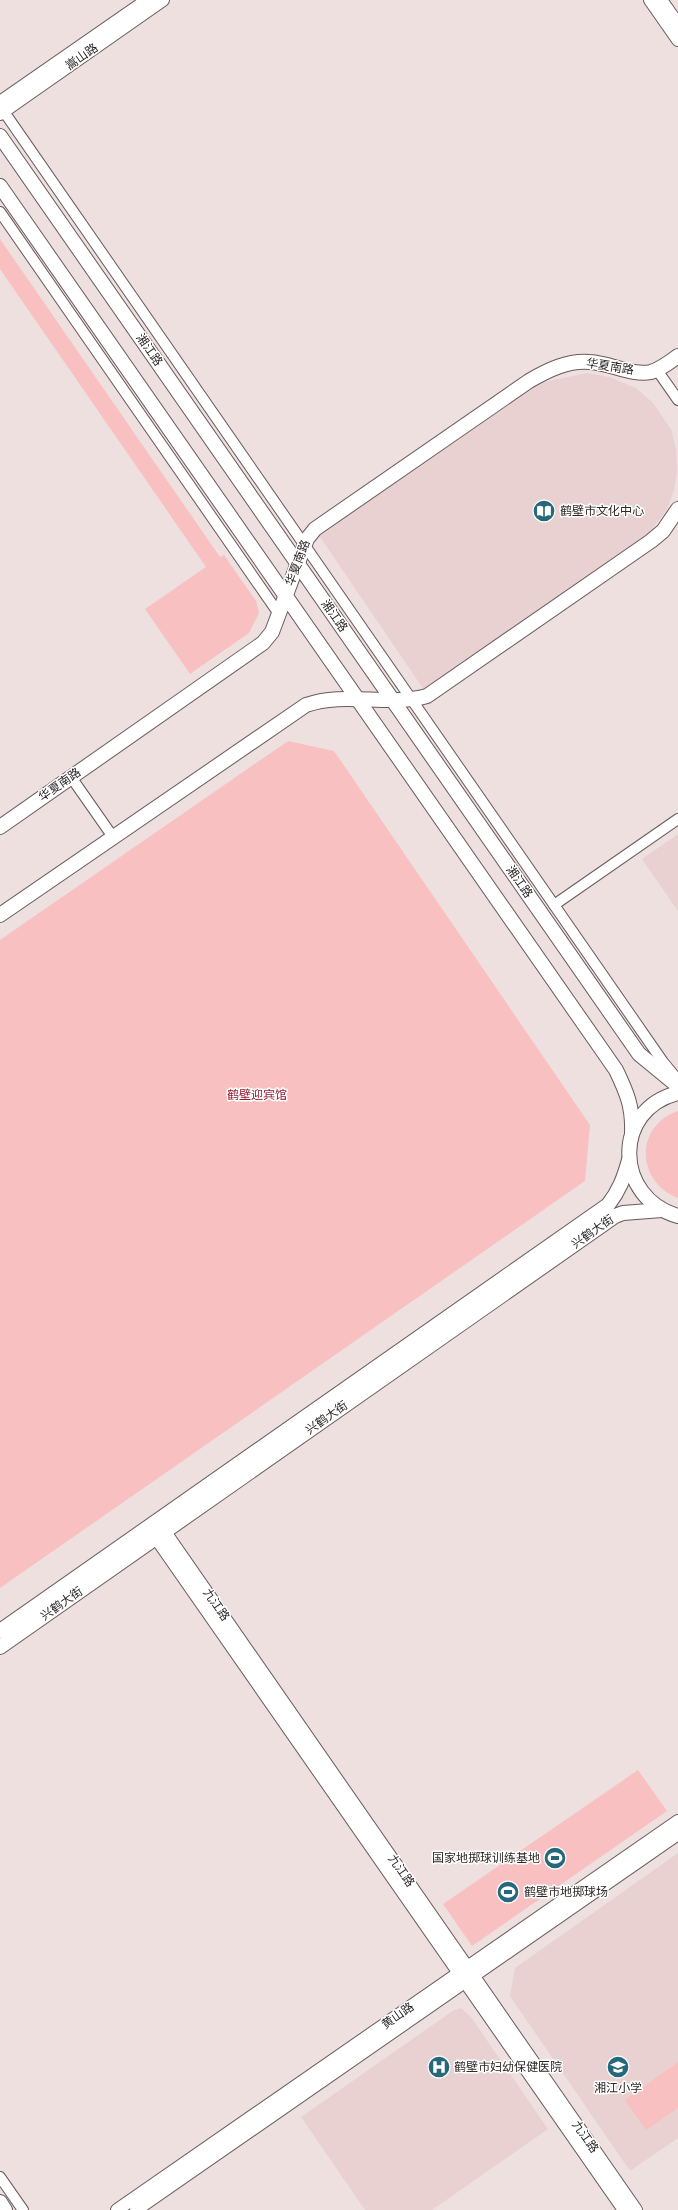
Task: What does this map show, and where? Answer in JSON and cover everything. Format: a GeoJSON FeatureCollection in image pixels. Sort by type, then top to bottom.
{"type":"FeatureCollection","features":[{"type":"Feature","properties":{"kind":"main road","name":"湘江路"},"geometry":{"type":"LineString","coordinates":[[0,136],[639,1054],[678,1086]]}},
{"type":"Feature","properties":{"kind":"main road"},"geometry":{"type":"LineString","coordinates":[[0,186],[616,1070],[627,1094],[633,1113],[629,1160],[633,1178],[642,1193],[662,1210],[678,1216]]}},
{"type":"Feature","properties":{"kind":"main road","name":"华夏南路"},"geometry":{"type":"LineString","coordinates":[[0,827],[263,643],[272,632],[305,544],[315,529],[523,385],[547,371],[570,363],[590,362],[635,371],[651,372],[678,356]]}},
{"type":"Feature","properties":{"kind":"main road"},"geometry":{"type":"LineString","coordinates":[[0,915],[306,705],[318,701],[412,699],[427,696],[652,541],[663,531],[678,509]]}},
{"type":"Feature","properties":{"kind":"main road"},"geometry":{"type":"LineString","coordinates":[[632,1133],[648,1109],[663,1098],[678,1093]]}},
{"type":"Feature","properties":{"kind":"main road","name":"兴鹤大街"},"geometry":{"type":"LineString","coordinates":[[0,1631],[608,1205],[620,1187],[629,1160]]}},
{"type":"Feature","properties":{"kind":"main road","name":"兴鹤大街"},"geometry":{"type":"LineString","coordinates":[[0,1647],[616,1216],[623,1213],[662,1210]]}},
{"type":"Feature","properties":{"kind":"main road"},"geometry":{"type":"LineString","coordinates":[[0,2202],[5,2210]]}},
{"type":"Feature","properties":{"kind":"street","name":"嵩山路"},"geometry":{"type":"LineString","coordinates":[[1,108],[147,0]]}},
{"type":"Feature","properties":{"kind":"street","name":"嵩山路"},"geometry":{"type":"LineString","coordinates":[[1,108],[163,0]]}},
{"type":"Feature","properties":{"kind":"street"},"geometry":{"type":"LineString","coordinates":[[650,0],[678,40]]}},
{"type":"Feature","properties":{"kind":"street"},"geometry":{"type":"LineString","coordinates":[[661,0],[678,24]]}},
{"type":"Feature","properties":{"kind":"street"},"geometry":{"type":"LineString","coordinates":[[1,108],[663,1062],[678,1080]]}},
{"type":"Feature","properties":{"kind":"street"},"geometry":{"type":"LineString","coordinates":[[0,212],[279,614]]}},
{"type":"Feature","properties":{"kind":"street"},"geometry":{"type":"LineString","coordinates":[[656,370],[678,400]]}},
{"type":"Feature","properties":{"kind":"street"},"geometry":{"type":"LineString","coordinates":[[71,777],[113,837]]}},
{"type":"Feature","properties":{"kind":"street"},"geometry":{"type":"LineString","coordinates":[[554,905],[678,819]]}},
{"type":"Feature","properties":{"kind":"street","name":"九江路"},"geometry":{"type":"LineString","coordinates":[[161,1535],[466,1975],[624,2210]]}},
{"type":"Feature","properties":{"kind":"street","name":"黄山路"},"geometry":{"type":"LineString","coordinates":[[136,2210],[466,1975],[678,1821]]}},
{"type":"Feature","properties":{"kind":"street","name":"黄山路"},"geometry":{"type":"LineString","coordinates":[[117,2210],[678,1834]]}},
{"type":"Feature","properties":{"kind":"street","name":"九江路"},"geometry":{"type":"LineString","coordinates":[[466,1975],[636,2210]]}},
{"type":"Feature","properties":{"kind":"street"},"geometry":{"type":"LineString","coordinates":[[0,2177],[23,2210]]}},
{"type":"Feature","properties":{"kind":"shaded area"},"geometry":{"type":"Polygon","coordinates":[[[587,373],[609,377],[636,388],[653,403],[671,429],[676,448],[677,471],[674,490],[667,510],[645,538],[424,690],[318,534],[539,383],[587,373]]]}},
{"type":"Feature","properties":{"kind":"shaded area"},"geometry":{"type":"Polygon","coordinates":[[[678,834],[678,911],[642,859],[678,834]]]}},
{"type":"Feature","properties":{"kind":"shaded area","name":"湘江小学"},"geometry":{"type":"Polygon","coordinates":[[[678,1853],[678,2138],[630,2171],[510,1996],[515,1968],[678,1853]]]}},
{"type":"Feature","properties":{"kind":"shaded area","name":"鹤壁市妇幼保健医院"},"geometry":{"type":"Polygon","coordinates":[[[461,2008],[471,2017],[548,2129],[432,2210],[365,2210],[301,2117],[454,2010],[461,2008]]]}},
{"type":"Feature","properties":{"kind":"green space"},"geometry":{"type":"Polygon","coordinates":[[[0,239],[220,557],[224,555],[256,601],[259,613],[249,633],[190,674],[145,609],[206,567],[0,269],[0,239]]]}},
{"type":"Feature","properties":{"kind":"green space","name":"鹤壁迎宾馆"},"geometry":{"type":"Polygon","coordinates":[[[288,741],[334,751],[590,1125],[585,1181],[0,1588],[0,940],[288,741]]]}},
{"type":"Feature","properties":{"kind":"green space"},"geometry":{"type":"Polygon","coordinates":[[[678,1111],[678,1198],[664,1190],[654,1180],[648,1167],[646,1154],[648,1141],[654,1129],[664,1118],[678,1111]]]}},
{"type":"Feature","properties":{"kind":"green space","name":"国家地掷球训练基地"},"geometry":{"type":"Polygon","coordinates":[[[638,1770],[667,1811],[472,1946],[443,1904],[638,1770]]]}},
{"type":"Feature","properties":{"kind":"green space"},"geometry":{"type":"Polygon","coordinates":[[[678,2062],[678,2108],[646,2130],[625,2100],[678,2062]]]}},
{"type":"Feature","properties":{"kind":"place","name":"鹤壁市文化中心"},"geometry":{"type":"Point","coordinates":[544,511]}},
{"type":"Feature","properties":{"kind":"place","name":"国家地掷球训练基地"},"geometry":{"type":"Point","coordinates":[555,1858]}},
{"type":"Feature","properties":{"kind":"place","name":"鹤壁市地掷球场"},"geometry":{"type":"Point","coordinates":[508,1892]}},
{"type":"Feature","properties":{"kind":"place","name":"鹤壁市妇幼保健医院"},"geometry":{"type":"Point","coordinates":[439,2067]}},
{"type":"Feature","properties":{"kind":"place","name":"湘江小学"},"geometry":{"type":"Point","coordinates":[618,2067]}}]}
